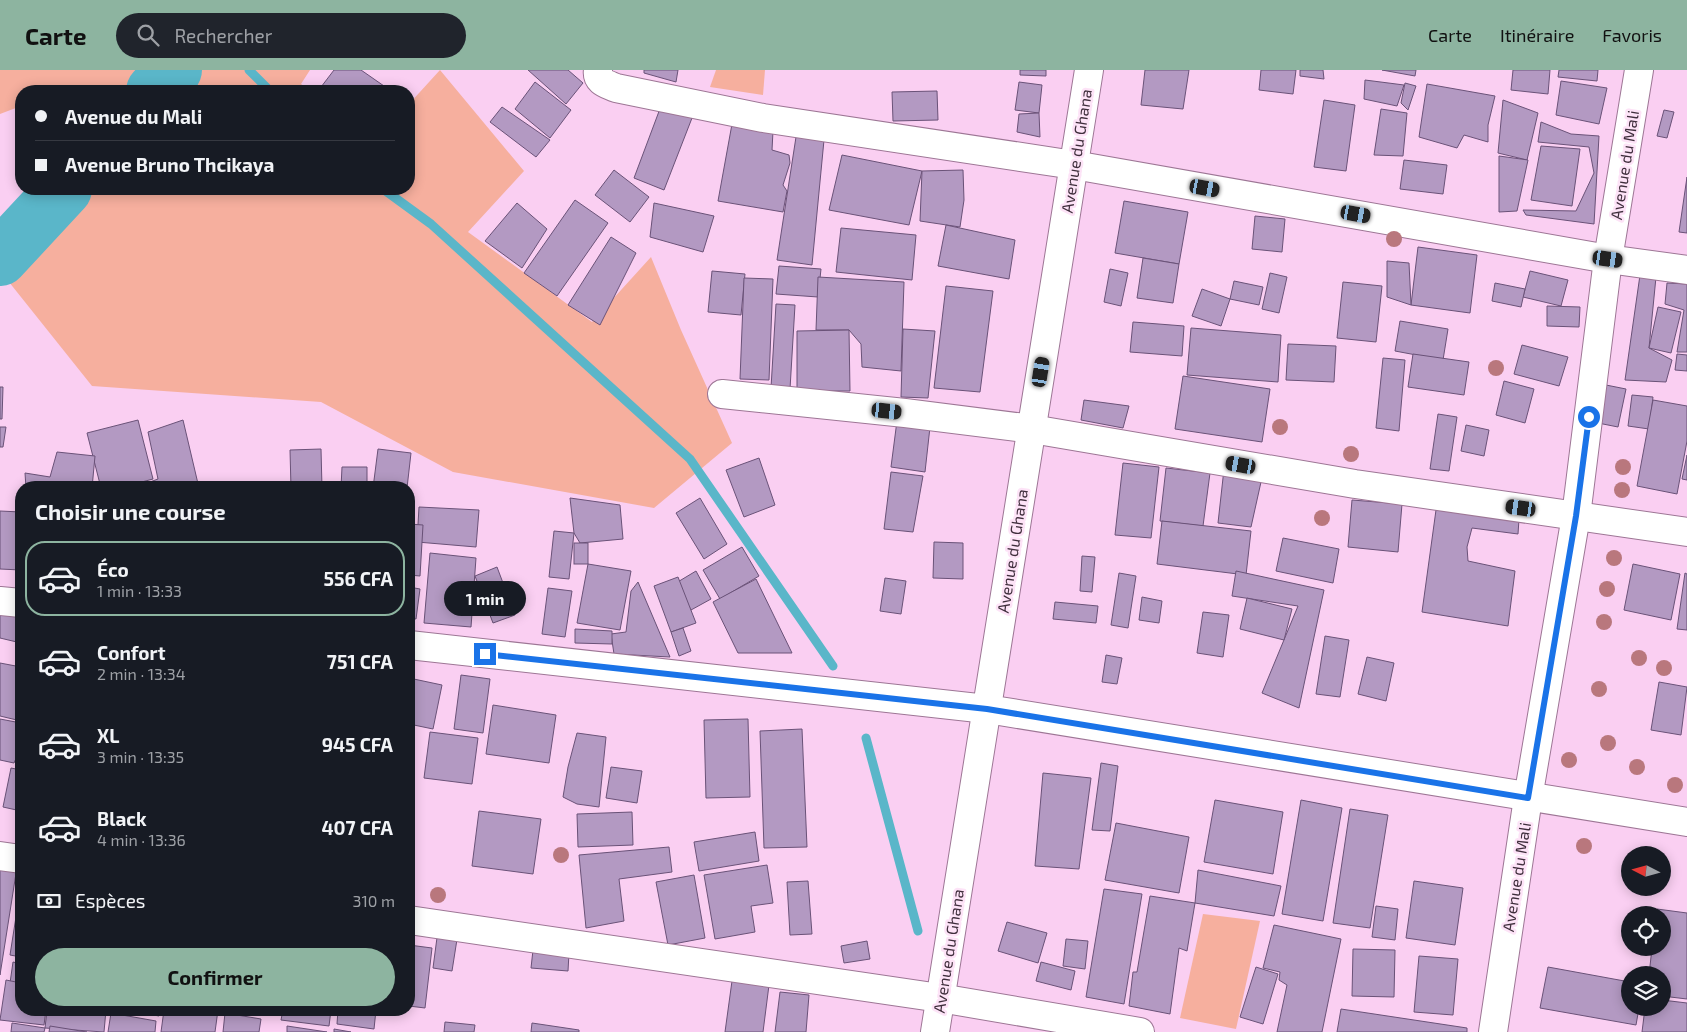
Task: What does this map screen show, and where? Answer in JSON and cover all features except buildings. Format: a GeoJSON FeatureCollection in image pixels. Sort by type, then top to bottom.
{"type":"FeatureCollection","features":[{"type":"Feature","properties":{"kind":"street","name":"Avenue du Ghana"},"geometry":{"type":"LineString","coordinates":[[935,1032],[1090,70]]}},
{"type":"Feature","properties":{"kind":"street","name":"Avenue du Mali"},"geometry":{"type":"LineString","coordinates":[[1493,1032],[1528,798],[1576,516],[1608,259],[1639,70]]}},
{"type":"Feature","properties":{"kind":"street"},"geometry":{"type":"LineString","coordinates":[[598,72],[601,82],[630,92],[763,118],[1074,165],[1608,259],[1687,270]]}},
{"type":"Feature","properties":{"kind":"street"},"geometry":{"type":"LineString","coordinates":[[722,394],[905,413],[1032,429],[1355,484],[1687,532]]}},
{"type":"Feature","properties":{"kind":"street"},"geometry":{"type":"LineString","coordinates":[[0,601],[15,602]]}},
{"type":"Feature","properties":{"kind":"street"},"geometry":{"type":"LineString","coordinates":[[415,646],[987,709],[1528,798],[1687,822]]}},
{"type":"Feature","properties":{"kind":"street"},"geometry":{"type":"LineString","coordinates":[[0,856],[15,858]]}},
{"type":"Feature","properties":{"kind":"street"},"geometry":{"type":"LineString","coordinates":[[415,921],[940,998],[1140,1032]]}},
{"type":"Feature","properties":{"kind":"shaded area"},"geometry":{"type":"Polygon","coordinates":[[[0,70],[310,70],[301,84],[302,85],[15,85],[15,108],[0,114],[0,70]]]}},
{"type":"Feature","properties":{"kind":"shaded area"},"geometry":{"type":"Polygon","coordinates":[[[440,70],[524,171],[468,232],[592,322],[651,257],[681,330],[732,443],[654,508],[453,472],[321,402],[92,386],[9,282],[87,195],[415,195],[415,97],[440,70]]]}},
{"type":"Feature","properties":{"kind":"shaded area"},"geometry":{"type":"Polygon","coordinates":[[[716,70],[765,70],[763,95],[710,87],[716,70]]]}},
{"type":"Feature","properties":{"kind":"shaded area"},"geometry":{"type":"Polygon","coordinates":[[[1203,914],[1260,921],[1236,1029],[1180,1018],[1203,914]]]}},
{"type":"Feature","properties":{"kind":"waterway"},"geometry":{"type":"LineString","coordinates":[[160,85],[174,70]]}},
{"type":"Feature","properties":{"kind":"waterway"},"geometry":{"type":"LineString","coordinates":[[249,70],[264,85]]}},
{"type":"Feature","properties":{"kind":"waterway"},"geometry":{"type":"LineString","coordinates":[[0,258],[58,195]]}},
{"type":"Feature","properties":{"kind":"waterway"},"geometry":{"type":"LineString","coordinates":[[391,195],[431,224],[690,459],[833,666]]}},
{"type":"Feature","properties":{"kind":"waterway"},"geometry":{"type":"LineString","coordinates":[[866,738],[918,931]]}},
{"type":"Feature","properties":{"kind":"route"},"geometry":{"type":"LineString","coordinates":[[485,654],[987,709],[1528,798],[1576,516],[1589,417]]}}]}
